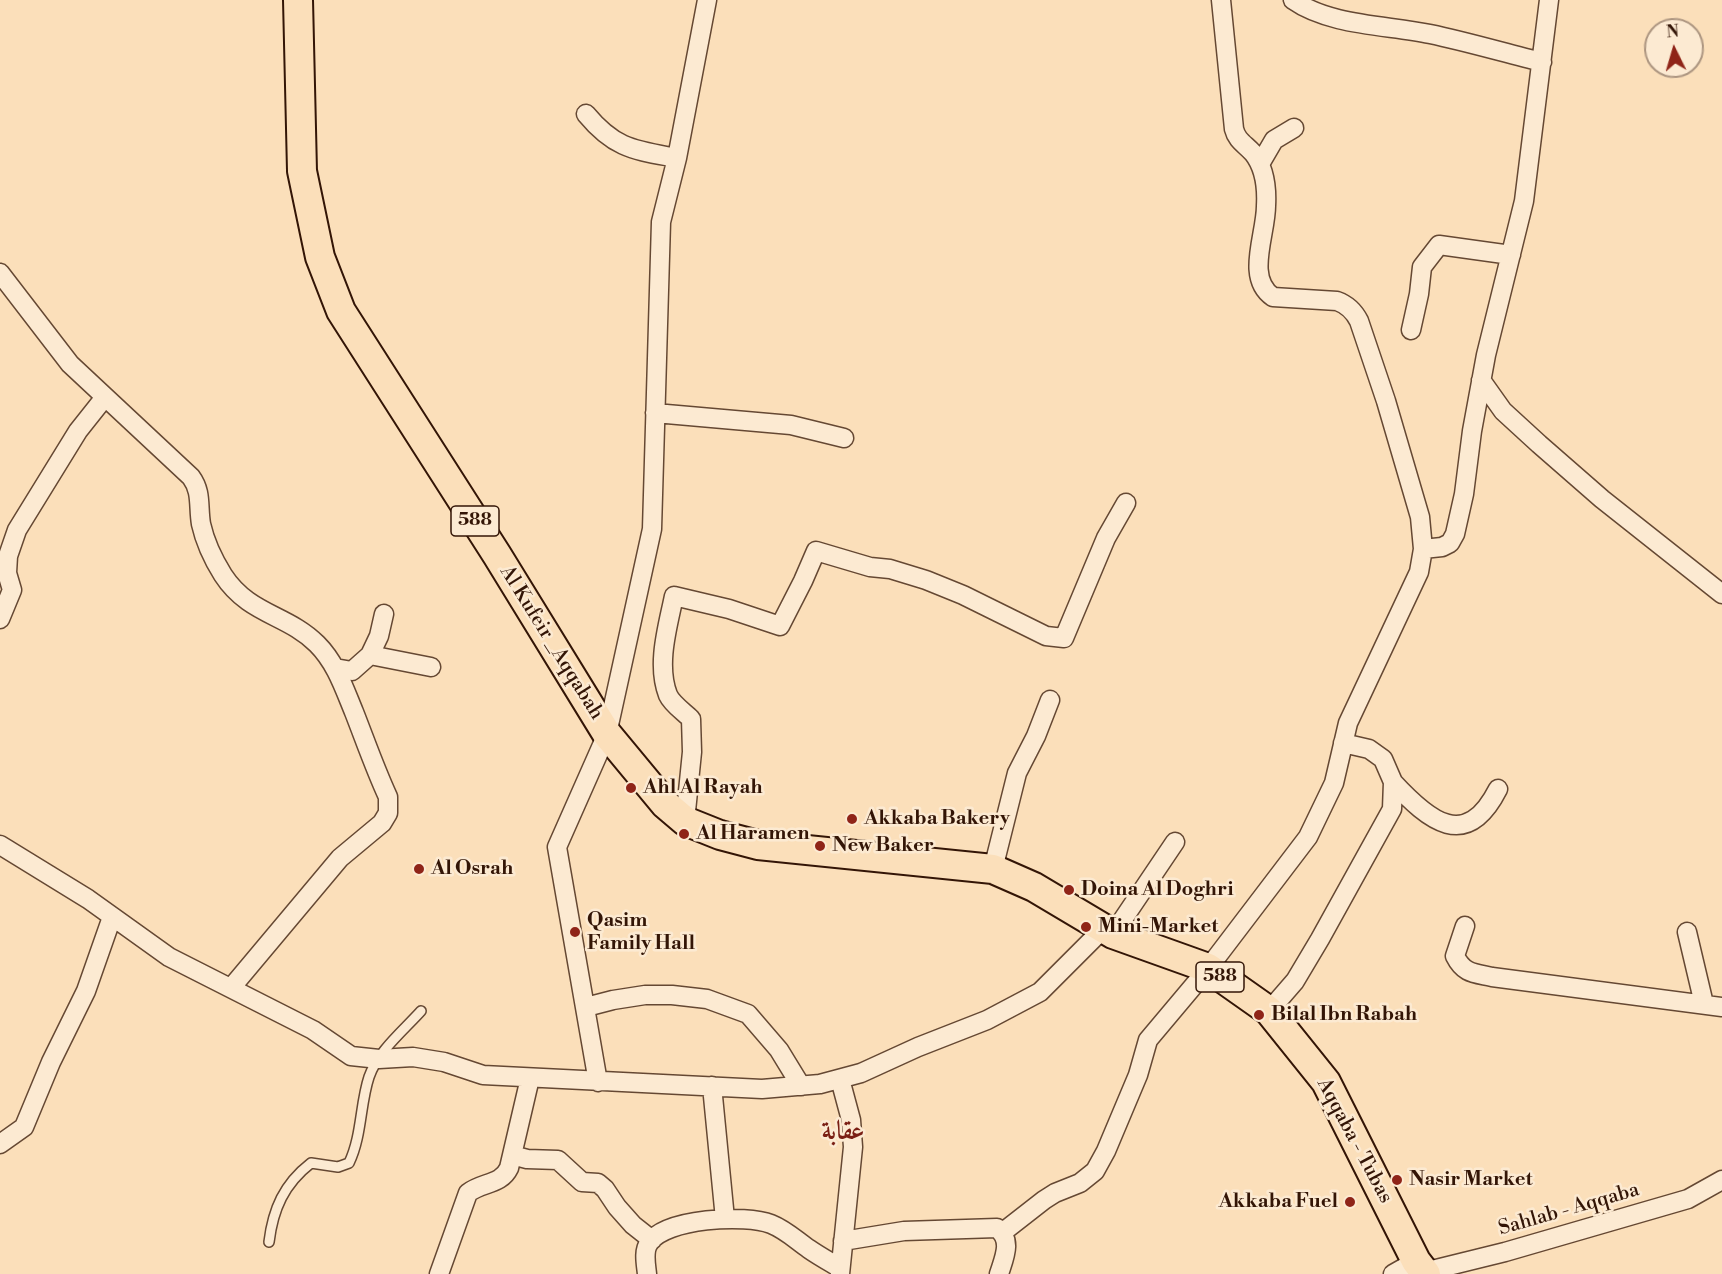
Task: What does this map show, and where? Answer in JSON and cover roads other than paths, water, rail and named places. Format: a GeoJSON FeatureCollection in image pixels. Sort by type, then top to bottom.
{"type":"FeatureCollection","features":[{"type":"Feature","properties":{"kind":"main road","name":"Al Kufeir _Aqqabah"},"geometry":{"type":"LineString","coordinates":[[298,0],[302,171],[320,257],[341,311],[607,735],[665,804],[685,821],[720,836],[758,845],[878,856]]}},
{"type":"Feature","properties":{"kind":"main road","name":"Aqqaba - Tubas"},"geometry":{"type":"LineString","coordinates":[[878,856],[993,869],[1034,887],[1108,931],[1208,968],[1269,1011],[1326,1082],[1415,1270]]}},
{"type":"Feature","properties":{"kind":"street"},"geometry":{"type":"LineString","coordinates":[[598,1082],[557,847],[607,735],[652,529],[661,222],[677,158],[707,0]]}},
{"type":"Feature","properties":{"kind":"street"},"geometry":{"type":"LineString","coordinates":[[1003,1232],[1044,1200],[1080,1183],[1095,1171],[1106,1151],[1138,1075],[1148,1040],[1208,968],[1308,837],[1334,783],[1348,723],[1419,572],[1423,549],[1420,517],[1386,401],[1355,313],[1347,305],[1337,301],[1273,297],[1261,285],[1258,264],[1266,206],[1264,174],[1250,150],[1237,140],[1234,129],[1221,0]]}},
{"type":"Feature","properties":{"kind":"street"},"geometry":{"type":"LineString","coordinates":[[1293,0],[1301,6],[1344,20],[1429,34],[1542,62]]}},
{"type":"Feature","properties":{"kind":"street"},"geometry":{"type":"LineString","coordinates":[[1423,549],[1442,547],[1450,543],[1455,534],[1464,494],[1481,380],[1524,201],[1549,0]]}},
{"type":"Feature","properties":{"kind":"street"},"geometry":{"type":"LineString","coordinates":[[586,114],[599,129],[619,144],[677,158]]}},
{"type":"Feature","properties":{"kind":"street"},"geometry":{"type":"LineString","coordinates":[[1260,164],[1274,140],[1294,128]]}},
{"type":"Feature","properties":{"kind":"street"},"geometry":{"type":"LineString","coordinates":[[1411,330],[1422,267],[1439,245],[1511,255]]}},
{"type":"Feature","properties":{"kind":"street"},"geometry":{"type":"LineString","coordinates":[[0,273],[70,364],[191,477],[200,495],[201,525],[207,543],[216,564],[233,588],[255,607],[297,628],[318,645],[335,668],[388,797],[388,813],[382,823],[340,858],[231,988]]}},
{"type":"Feature","properties":{"kind":"street"},"geometry":{"type":"LineString","coordinates":[[1481,380],[1503,411],[1539,444],[1602,499],[1722,594]]}},
{"type":"Feature","properties":{"kind":"street"},"geometry":{"type":"LineString","coordinates":[[0,619],[12,590],[8,573],[8,530],[105,397]]}},
{"type":"Feature","properties":{"kind":"street"},"geometry":{"type":"LineString","coordinates":[[655,413],[791,425],[844,438]]}},
{"type":"Feature","properties":{"kind":"street"},"geometry":{"type":"LineString","coordinates":[[685,821],[692,752],[691,719],[669,697],[663,671],[667,631],[674,596],[729,609],[780,626],[816,551],[926,580],[963,595],[1046,636],[1064,638],[1106,538],[1126,503]]}},
{"type":"Feature","properties":{"kind":"street"},"geometry":{"type":"LineString","coordinates":[[335,668],[352,671],[370,655],[379,636],[384,614]]}},
{"type":"Feature","properties":{"kind":"street"},"geometry":{"type":"LineString","coordinates":[[370,655],[431,667]]}},
{"type":"Feature","properties":{"kind":"street"},"geometry":{"type":"LineString","coordinates":[[993,869],[1017,773],[1036,736],[1050,700]]}},
{"type":"Feature","properties":{"kind":"street"},"geometry":{"type":"LineString","coordinates":[[1342,743],[1369,749],[1383,759],[1393,782],[1411,801],[1436,819],[1453,825],[1468,824],[1489,807],[1498,789]]}},
{"type":"Feature","properties":{"kind":"street"},"geometry":{"type":"LineString","coordinates":[[1269,1011],[1295,981],[1374,844],[1392,809],[1393,782]]}},
{"type":"Feature","properties":{"kind":"street"},"geometry":{"type":"LineString","coordinates":[[0,845],[88,899],[169,957],[313,1030],[351,1056],[379,1059],[413,1057],[444,1062],[483,1074],[530,1078],[762,1089],[820,1084],[861,1073],[918,1047],[987,1020],[1040,992],[1108,931],[1175,842]]}},
{"type":"Feature","properties":{"kind":"street"},"geometry":{"type":"LineString","coordinates":[[0,1144],[24,1128],[51,1062],[86,991],[112,917]]}},
{"type":"Feature","properties":{"kind":"street"},"geometry":{"type":"LineString","coordinates":[[1465,926],[1455,956],[1460,966],[1469,972],[1492,978],[1713,1006],[1687,932]]}},
{"type":"Feature","properties":{"kind":"street"},"geometry":{"type":"LineString","coordinates":[[586,1007],[645,995],[672,995],[707,999],[748,1014],[779,1050],[801,1086]]}},
{"type":"Feature","properties":{"kind":"street"},"geometry":{"type":"LineString","coordinates":[[439,1274],[468,1193],[476,1187],[501,1179],[509,1168],[530,1078]]}},
{"type":"Feature","properties":{"kind":"street"},"geometry":{"type":"LineString","coordinates":[[647,1274],[646,1251],[652,1240],[681,1224],[725,1219],[757,1219],[780,1228],[840,1271],[853,1147],[850,1120],[840,1079]]}},
{"type":"Feature","properties":{"kind":"street"},"geometry":{"type":"LineString","coordinates":[[712,1086],[725,1219]]}},
{"type":"Feature","properties":{"kind":"street"},"geometry":{"type":"LineString","coordinates":[[512,1155],[527,1159],[558,1160],[582,1182],[598,1183],[633,1225],[652,1240]]}},
{"type":"Feature","properties":{"kind":"street","name":"Sahlab - Aqqaba"},"geometry":{"type":"LineString","coordinates":[[1415,1270],[1505,1252],[1688,1199],[1722,1180]]}},
{"type":"Feature","properties":{"kind":"street"},"geometry":{"type":"LineString","coordinates":[[843,1241],[904,1231],[997,1228],[1003,1232],[1007,1247],[999,1274]]}},
{"type":"Feature","properties":{"kind":"lane"},"geometry":{"type":"LineString","coordinates":[[269,1242],[272,1218],[284,1193],[300,1172],[311,1163],[338,1167],[349,1162],[355,1150],[369,1077],[379,1059],[421,1011]]}},
{"type":"Feature","properties":{"kind":"place","name":"Ahl Al Rayah"},"geometry":{"type":"Point","coordinates":[631,788]}},
{"type":"Feature","properties":{"kind":"place","name":"Akkaba Bakery"},"geometry":{"type":"Point","coordinates":[852,819]}},
{"type":"Feature","properties":{"kind":"place","name":"Al Haramen"},"geometry":{"type":"Point","coordinates":[684,834]}},
{"type":"Feature","properties":{"kind":"place","name":"New Baker"},"geometry":{"type":"Point","coordinates":[820,846]}},
{"type":"Feature","properties":{"kind":"place","name":"Al Osrah"},"geometry":{"type":"Point","coordinates":[419,869]}},
{"type":"Feature","properties":{"kind":"place","name":"Doina Al Doghri"},"geometry":{"type":"Point","coordinates":[1069,890]}},
{"type":"Feature","properties":{"kind":"place","name":"Mini-Market"},"geometry":{"type":"Point","coordinates":[1086,927]}},
{"type":"Feature","properties":{"kind":"place","name":"Qasim Family Hall"},"geometry":{"type":"Point","coordinates":[575,932]}},
{"type":"Feature","properties":{"kind":"place","name":"Bilal Ibn Rabah"},"geometry":{"type":"Point","coordinates":[1259,1015]}},
{"type":"Feature","properties":{"kind":"place","name":"Nasir Market"},"geometry":{"type":"Point","coordinates":[1397,1180]}},
{"type":"Feature","properties":{"kind":"place","name":"Akkaba Fuel"},"geometry":{"type":"Point","coordinates":[1350,1202]}},
{"type":"Feature","properties":{"kind":"district","name":"عقابة"},"geometry":{"type":"Point","coordinates":[843,1133]}}]}
